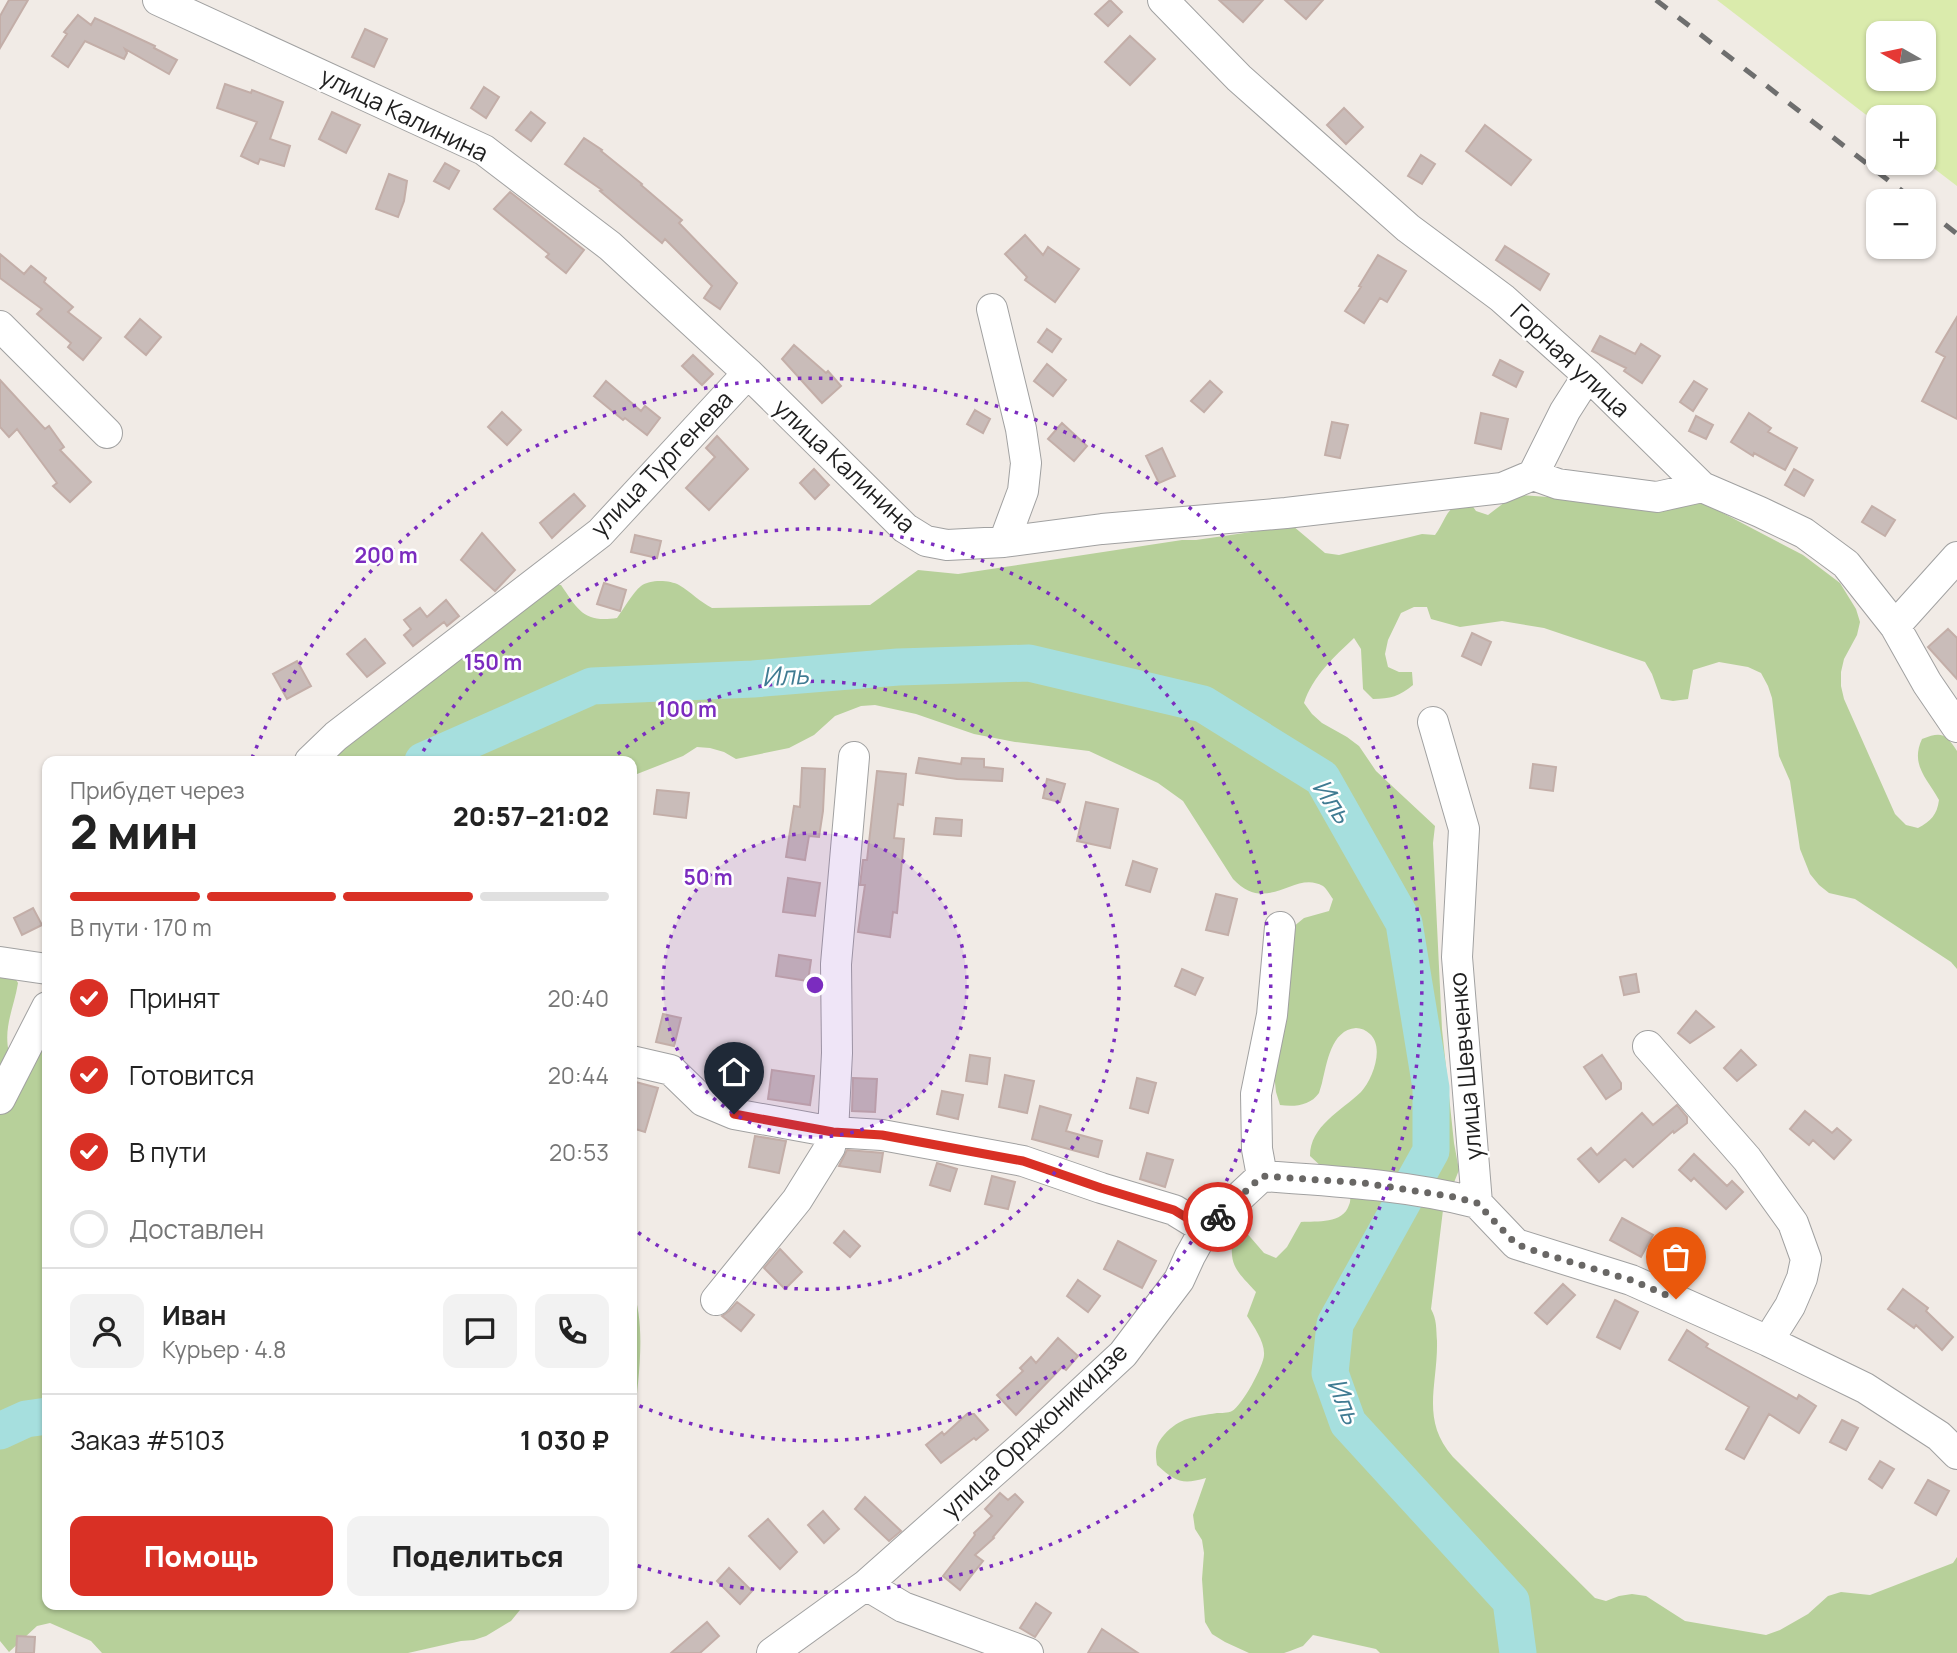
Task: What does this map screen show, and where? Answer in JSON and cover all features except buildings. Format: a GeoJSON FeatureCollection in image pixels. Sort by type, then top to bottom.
{"type":"FeatureCollection","features":[{"type":"Feature","properties":{"kind":"street","name":"улица Калинина"},"geometry":{"type":"LineString","coordinates":[[158,0],[484,150],[610,246],[748,373],[905,528],[926,541],[947,545],[1004,541],[1102,529],[1286,513],[1502,488],[1533,475]]}},
{"type":"Feature","properties":{"kind":"street","name":"Горная улица"},"geometry":{"type":"LineString","coordinates":[[1163,0],[1239,78],[1398,220],[1502,298],[1588,374],[1702,487],[1804,533],[1846,564],[1895,626],[1927,683],[1957,727]]}},
{"type":"Feature","properties":{"kind":"street"},"geometry":{"type":"LineString","coordinates":[[992,309],[1021,429],[1026,463],[1023,491],[1004,541]]}},
{"type":"Feature","properties":{"kind":"street"},"geometry":{"type":"LineString","coordinates":[[0,326],[107,433]]}},
{"type":"Feature","properties":{"kind":"street","name":"улица Тургенева"},"geometry":{"type":"LineString","coordinates":[[315,756],[336,736],[600,533],[748,373]]}},
{"type":"Feature","properties":{"kind":"street"},"geometry":{"type":"LineString","coordinates":[[1588,374],[1565,411],[1533,475],[1558,484],[1657,497],[1702,487]]}},
{"type":"Feature","properties":{"kind":"street"},"geometry":{"type":"LineString","coordinates":[[1895,626],[1957,557]]}},
{"type":"Feature","properties":{"kind":"street","name":"улица Шевченко"},"geometry":{"type":"LineString","coordinates":[[1433,722],[1464,829],[1457,957],[1466,1200]]}},
{"type":"Feature","properties":{"kind":"street"},"geometry":{"type":"LineString","coordinates":[[716,1300],[797,1200],[830,1147],[837,1053],[836,964],[854,757]]}},
{"type":"Feature","properties":{"kind":"street"},"geometry":{"type":"LineString","coordinates":[[1280,927],[1272,1015],[1256,1094],[1257,1149],[1262,1176],[1364,1183],[1466,1200],[1516,1244],[1631,1280],[1865,1388],[1939,1436],[1957,1454]]}},
{"type":"Feature","properties":{"kind":"street"},"geometry":{"type":"LineString","coordinates":[[0,962],[42,969]]}},
{"type":"Feature","properties":{"kind":"street"},"geometry":{"type":"LineString","coordinates":[[0,1099],[42,1017]]}},
{"type":"Feature","properties":{"kind":"street"},"geometry":{"type":"LineString","coordinates":[[1647,1046],[1747,1159],[1793,1223],[1806,1259],[1802,1278],[1790,1306],[1768,1341]]}},
{"type":"Feature","properties":{"kind":"street"},"geometry":{"type":"LineString","coordinates":[[637,1062],[671,1070],[703,1101],[734,1114],[833,1132],[882,1135],[1023,1161],[1174,1210],[1205,1229]]}},
{"type":"Feature","properties":{"kind":"street","name":"улица Орджоникидзе"},"geometry":{"type":"LineString","coordinates":[[772,1653],[866,1585],[1122,1354],[1179,1280],[1205,1229],[1262,1176]]}},
{"type":"Feature","properties":{"kind":"street"},"geometry":{"type":"LineString","coordinates":[[866,1585],[903,1607],[1028,1653]]}},
{"type":"Feature","properties":{"kind":"green space"},"geometry":{"type":"Polygon","coordinates":[[[1717,0],[1957,0],[1957,186],[1936,170],[1936,105],[1866,105],[1866,115],[1717,0]]]}},
{"type":"Feature","properties":{"kind":"green space"},"geometry":{"type":"Polygon","coordinates":[[[1521,495],[1656,505],[1700,501],[1803,555],[1840,583],[1856,609],[1860,622],[1841,672],[1844,699],[1895,814],[1906,825],[1918,828],[1930,820],[1937,810],[1939,800],[1919,764],[1922,739],[1934,735],[1943,736],[1957,751],[1957,969],[1951,962],[1855,899],[1829,893],[1810,874],[1800,849],[1790,781],[1779,756],[1772,698],[1761,673],[1748,667],[1719,662],[1693,670],[1688,699],[1661,699],[1645,662],[1544,628],[1502,621],[1460,627],[1431,619],[1427,607],[1414,607],[1401,613],[1388,640],[1385,654],[1388,667],[1399,672],[1412,672],[1413,685],[1394,696],[1373,699],[1363,689],[1361,649],[1354,638],[1318,676],[1304,703],[1322,723],[1359,746],[1376,771],[1435,826],[1433,843],[1442,1029],[1459,1170],[1443,1210],[1431,1309],[1437,1341],[1433,1402],[1437,1429],[1453,1457],[1595,1598],[1606,1601],[1632,1594],[1646,1596],[1685,1621],[1766,1635],[1808,1614],[1828,1596],[1841,1592],[1870,1595],[1953,1563],[1957,1557],[1957,1653],[1380,1653],[1376,1649],[1313,1635],[1303,1646],[1284,1653],[1249,1653],[1212,1634],[1205,1622],[1202,1579],[1204,1553],[1193,1515],[1206,1478],[1185,1481],[1169,1475],[1157,1465],[1157,1446],[1170,1429],[1182,1421],[1232,1411],[1252,1385],[1263,1360],[1264,1350],[1247,1316],[1256,1292],[1235,1266],[1232,1252],[1233,1232],[1245,1231],[1264,1253],[1276,1258],[1287,1247],[1301,1222],[1329,1220],[1346,1211],[1350,1193],[1310,1156],[1311,1145],[1321,1128],[1365,1087],[1373,1072],[1377,1055],[1370,1034],[1362,1029],[1348,1030],[1336,1041],[1328,1057],[1319,1093],[1311,1101],[1301,1105],[1280,1105],[1273,1064],[1293,927],[1304,918],[1329,911],[1333,899],[1323,886],[1312,882],[1269,893],[1246,889],[1233,879],[1183,801],[1158,783],[1089,751],[974,734],[916,714],[875,705],[861,706],[835,716],[814,735],[789,748],[736,759],[724,752],[697,747],[683,756],[637,774],[637,756],[330,756],[547,584],[561,585],[583,613],[606,619],[617,618],[641,586],[660,581],[679,585],[712,608],[870,605],[918,570],[958,574],[1293,526],[1325,553],[1339,555],[1422,534],[1435,535],[1451,509],[1461,503],[1469,501],[1476,511],[1488,515],[1509,499],[1521,495]]]}},
{"type":"Feature","properties":{"kind":"green space"},"geometry":{"type":"Polygon","coordinates":[[[0,970],[11,971],[18,983],[8,1026],[9,1053],[42,1035],[42,1610],[520,1610],[511,1621],[486,1636],[408,1653],[102,1653],[91,1641],[50,1623],[37,1626],[9,1652],[0,1641],[0,970]]]}},
{"type":"Feature","properties":{"kind":"green space"},"geometry":{"type":"Polygon","coordinates":[[[637,1302],[640,1336],[637,1392],[637,1302]]]}},
{"type":"Feature","properties":{"kind":"waterway","name":"Иль"},"geometry":{"type":"LineString","coordinates":[[434,756],[592,686],[753,679],[898,667],[1029,663],[1203,704],[1322,778],[1404,923],[1431,1088],[1431,1151],[1335,1324],[1330,1373],[1348,1423],[1511,1601],[1518,1653]]}},
{"type":"Feature","properties":{"kind":"waterway","name":"Иль"},"geometry":{"type":"LineString","coordinates":[[0,1431],[26,1419],[42,1417]]}},
{"type":"Feature","properties":{"kind":"railway"},"geometry":{"type":"LineString","coordinates":[[1656,0],[1900,189]]}},
{"type":"Feature","properties":{"kind":"railway"},"geometry":{"type":"LineString","coordinates":[[1936,217],[1957,234]]}},
{"type":"Feature","properties":{"kind":"way so far"},"geometry":{"type":"LineString","coordinates":[[1218,1217],[1262,1176],[1364,1183],[1455,1197],[1477,1203],[1516,1244],[1631,1280],[1676,1299]]}},
{"type":"Feature","properties":{"kind":"route"},"geometry":{"type":"LineString","coordinates":[[734,1114],[833,1132],[882,1135],[1023,1161],[1174,1210],[1205,1229],[1218,1217]]}}]}
